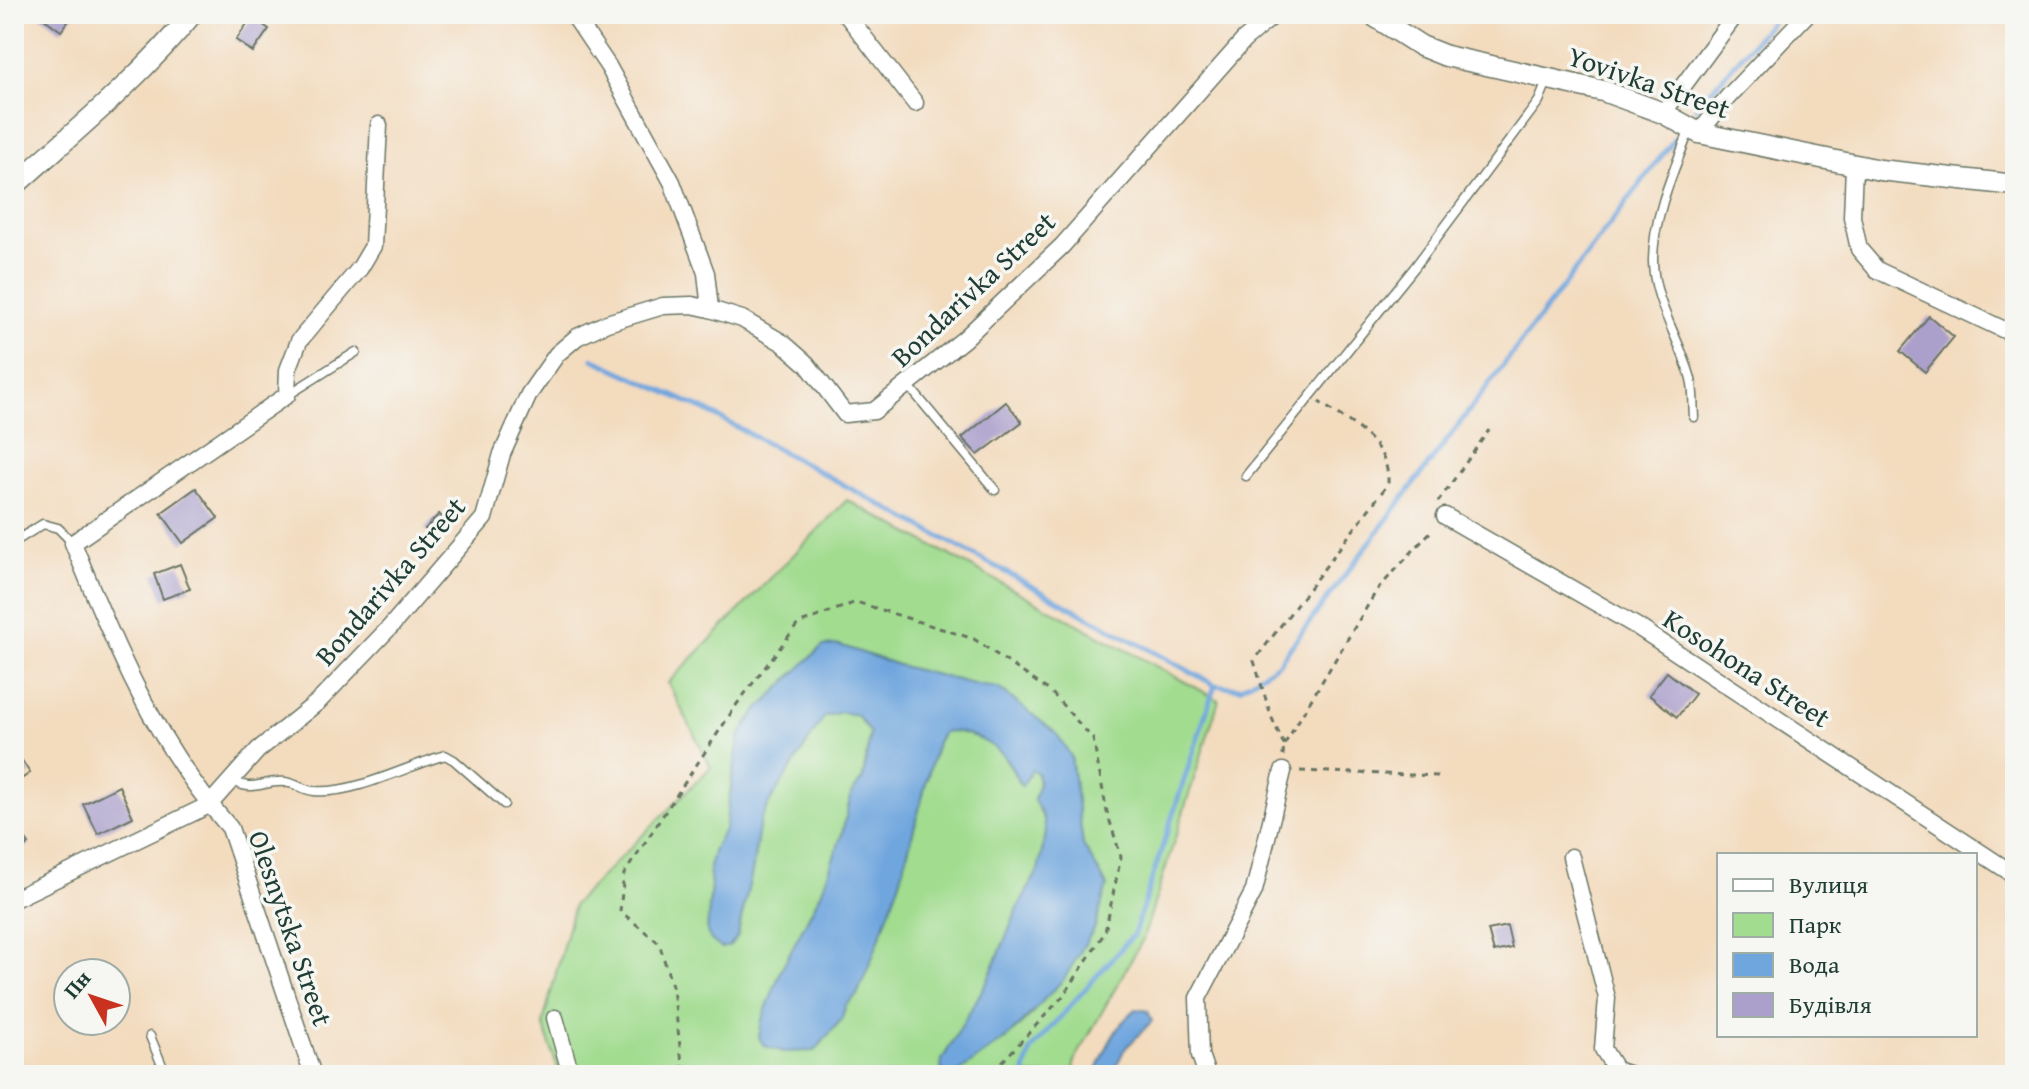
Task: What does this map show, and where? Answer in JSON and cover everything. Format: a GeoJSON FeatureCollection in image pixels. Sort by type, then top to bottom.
{"type":"FeatureCollection","features":[{"type":"Feature","properties":{"kind":"street"},"geometry":{"type":"LineString","coordinates":[[14,186],[107,103],[192,14]]}},
{"type":"Feature","properties":{"kind":"street"},"geometry":{"type":"LineString","coordinates":[[573,14],[608,66],[672,182],[706,273],[710,309]]}},
{"type":"Feature","properties":{"kind":"street"},"geometry":{"type":"LineString","coordinates":[[846,14],[915,103]]}},
{"type":"Feature","properties":{"kind":"street","name":"Bondarivka Street"},"geometry":{"type":"LineString","coordinates":[[14,899],[209,805],[258,750],[319,701],[391,626],[484,518],[502,454],[529,394],[557,354],[577,337],[607,323],[663,306],[692,305],[710,309],[742,319],[783,343],[807,364],[845,414],[874,411],[964,339],[1062,246],[1244,40],[1275,14]]}},
{"type":"Feature","properties":{"kind":"street","name":"Yovivka Street"},"geometry":{"type":"LineString","coordinates":[[1371,14],[1421,46],[1446,56],[1549,77],[1632,100],[1694,131],[1854,166],[2015,185]]}},
{"type":"Feature","properties":{"kind":"street"},"geometry":{"type":"LineString","coordinates":[[1663,113],[1736,14]]}},
{"type":"Feature","properties":{"kind":"street"},"geometry":{"type":"LineString","coordinates":[[1694,131],[1807,14]]}},
{"type":"Feature","properties":{"kind":"street"},"geometry":{"type":"LineString","coordinates":[[73,543],[287,395],[288,370],[299,341],[360,268],[373,246],[379,125]]}},
{"type":"Feature","properties":{"kind":"street"},"geometry":{"type":"LineString","coordinates":[[1854,166],[1852,217],[1859,249],[1877,270],[2015,335]]}},
{"type":"Feature","properties":{"kind":"street","name":"Kosohona Street"},"geometry":{"type":"LineString","coordinates":[[1445,516],[1638,627],[2015,873]]}},
{"type":"Feature","properties":{"kind":"street","name":"Olesnytska Street"},"geometry":{"type":"LineString","coordinates":[[73,543],[114,645],[154,724],[209,805],[230,828],[310,1074]]}},
{"type":"Feature","properties":{"kind":"street"},"geometry":{"type":"LineString","coordinates":[[1207,1075],[1200,1055],[1198,998],[1254,891],[1283,771]]}},
{"type":"Feature","properties":{"kind":"street"},"geometry":{"type":"LineString","coordinates":[[1571,857],[1607,998],[1603,1049],[1616,1070],[1631,1075]]}},
{"type":"Feature","properties":{"kind":"street"},"geometry":{"type":"LineString","coordinates":[[555,1018],[571,1075]]}},
{"type":"Feature","properties":{"kind":"lane"},"geometry":{"type":"LineString","coordinates":[[1246,476],[1414,268],[1539,101],[1549,77]]}},
{"type":"Feature","properties":{"kind":"lane"},"geometry":{"type":"LineString","coordinates":[[1694,131],[1671,176],[1653,262],[1663,306],[1692,381],[1694,417]]}},
{"type":"Feature","properties":{"kind":"lane"},"geometry":{"type":"LineString","coordinates":[[287,395],[356,352]]}},
{"type":"Feature","properties":{"kind":"lane"},"geometry":{"type":"LineString","coordinates":[[908,385],[995,490]]}},
{"type":"Feature","properties":{"kind":"lane"},"geometry":{"type":"LineString","coordinates":[[14,542],[43,524],[58,528],[73,543]]}},
{"type":"Feature","properties":{"kind":"lane"},"geometry":{"type":"LineString","coordinates":[[231,779],[247,787],[282,782],[316,792],[328,791],[366,783],[445,755],[504,804]]}},
{"type":"Feature","properties":{"kind":"lane"},"geometry":{"type":"LineString","coordinates":[[150,1036],[166,1075]]}},
{"type":"Feature","properties":{"kind":"path"},"geometry":{"type":"LineString","coordinates":[[1310,396],[1371,438],[1388,472],[1388,484],[1254,661],[1284,745],[1283,771],[1439,776]]}},
{"type":"Feature","properties":{"kind":"path"},"geometry":{"type":"LineString","coordinates":[[1284,745],[1377,590],[1445,516],[1438,502],[1489,430]]}},
{"type":"Feature","properties":{"kind":"path"},"geometry":{"type":"LineString","coordinates":[[683,1071],[673,989],[659,943],[620,911],[624,874],[737,704],[798,624],[856,602],[974,639],[1051,692],[1093,739],[1107,812],[1121,857],[1105,932],[1065,994],[990,1075]]}},
{"type":"Feature","properties":{"kind":"path"},"geometry":{"type":"LineString","coordinates":[[676,1075],[699,1069],[733,1075]]}},
{"type":"Feature","properties":{"kind":"green space"},"geometry":{"type":"Polygon","coordinates":[[[847,500],[1219,700],[1143,939],[1075,1060],[1072,1075],[560,1075],[543,1023],[574,904],[711,767],[668,683],[847,500]],[[839,645],[793,674],[747,722],[732,778],[725,828],[709,867],[711,885],[707,932],[737,937],[760,821],[771,800],[824,717],[840,712],[857,715],[870,733],[863,778],[851,795],[842,834],[822,891],[782,968],[762,1021],[841,1021],[846,1005],[857,995],[900,881],[937,742],[943,731],[950,731],[974,736],[989,744],[1004,756],[1021,785],[1032,769],[1037,773],[1039,783],[1034,800],[1044,819],[1046,833],[1038,871],[1019,906],[988,980],[942,1060],[955,1074],[1009,1036],[1032,1014],[1107,886],[1083,845],[1071,756],[1005,692],[901,666],[839,645]]]}},
{"type":"Feature","properties":{"kind":"water"},"geometry":{"type":"Polygon","coordinates":[[[839,645],[901,666],[998,688],[1056,733],[1071,756],[1083,845],[1107,886],[1095,927],[1064,979],[1009,1036],[955,1075],[941,1070],[942,1060],[988,980],[1019,906],[1038,871],[1046,833],[1044,819],[1034,800],[1039,783],[1037,773],[1032,770],[1022,786],[1010,764],[996,748],[974,736],[950,731],[943,732],[937,742],[900,881],[873,956],[857,995],[846,1005],[841,1020],[815,1051],[784,1052],[764,1046],[759,1037],[762,1020],[782,968],[822,891],[842,834],[851,795],[863,778],[870,733],[857,715],[840,712],[824,717],[771,800],[760,821],[737,937],[729,946],[721,948],[707,932],[711,885],[709,867],[725,828],[739,737],[756,712],[812,656],[823,646],[839,645]]]}},
{"type":"Feature","properties":{"kind":"water"},"geometry":{"type":"Polygon","coordinates":[[[1136,1009],[1148,1011],[1152,1021],[1124,1050],[1112,1075],[1095,1075],[1116,1031],[1136,1009]]]}},
{"type":"Feature","properties":{"kind":"building"},"geometry":{"type":"Polygon","coordinates":[[[38,14],[74,14],[61,31],[38,14]]]}},
{"type":"Feature","properties":{"kind":"building"},"geometry":{"type":"Polygon","coordinates":[[[252,17],[269,29],[253,52],[236,40],[252,17]]]}},
{"type":"Feature","properties":{"kind":"building"},"geometry":{"type":"Polygon","coordinates":[[[1929,316],[1954,337],[1925,372],[1900,351],[1929,316]]]}},
{"type":"Feature","properties":{"kind":"building"},"geometry":{"type":"Polygon","coordinates":[[[1006,402],[1022,422],[978,455],[962,438],[1006,402]]]}},
{"type":"Feature","properties":{"kind":"building"},"geometry":{"type":"Polygon","coordinates":[[[196,488],[218,518],[183,543],[161,513],[196,488]]]}},
{"type":"Feature","properties":{"kind":"building"},"geometry":{"type":"Polygon","coordinates":[[[439,514],[450,525],[436,540],[425,529],[439,514]]]}},
{"type":"Feature","properties":{"kind":"building"},"geometry":{"type":"Polygon","coordinates":[[[180,564],[190,589],[163,599],[154,574],[180,564]]]}},
{"type":"Feature","properties":{"kind":"building"},"geometry":{"type":"Polygon","coordinates":[[[1667,672],[1695,694],[1677,717],[1649,695],[1667,672]]]}},
{"type":"Feature","properties":{"kind":"building"},"geometry":{"type":"Polygon","coordinates":[[[19,756],[30,773],[14,784],[14,760],[19,756]]]}},
{"type":"Feature","properties":{"kind":"building"},"geometry":{"type":"Polygon","coordinates":[[[119,786],[133,817],[98,834],[83,804],[119,786]]]}},
{"type":"Feature","properties":{"kind":"building"},"geometry":{"type":"Polygon","coordinates":[[[14,824],[29,844],[14,855],[14,824]]]}},
{"type":"Feature","properties":{"kind":"building"},"geometry":{"type":"Polygon","coordinates":[[[1507,926],[1512,948],[1494,952],[1488,930],[1507,926]]]}},
{"type":"Feature","properties":{"kind":"waterway"},"geometry":{"type":"LineString","coordinates":[[1696,108],[1778,14]]}},
{"type":"Feature","properties":{"kind":"waterway"},"geometry":{"type":"LineString","coordinates":[[593,359],[707,411],[1215,685],[1240,688],[1278,664],[1675,138]]}},
{"type":"Feature","properties":{"kind":"waterway"},"geometry":{"type":"LineString","coordinates":[[1024,1075],[1031,1050],[1134,934],[1215,685]]}}]}
